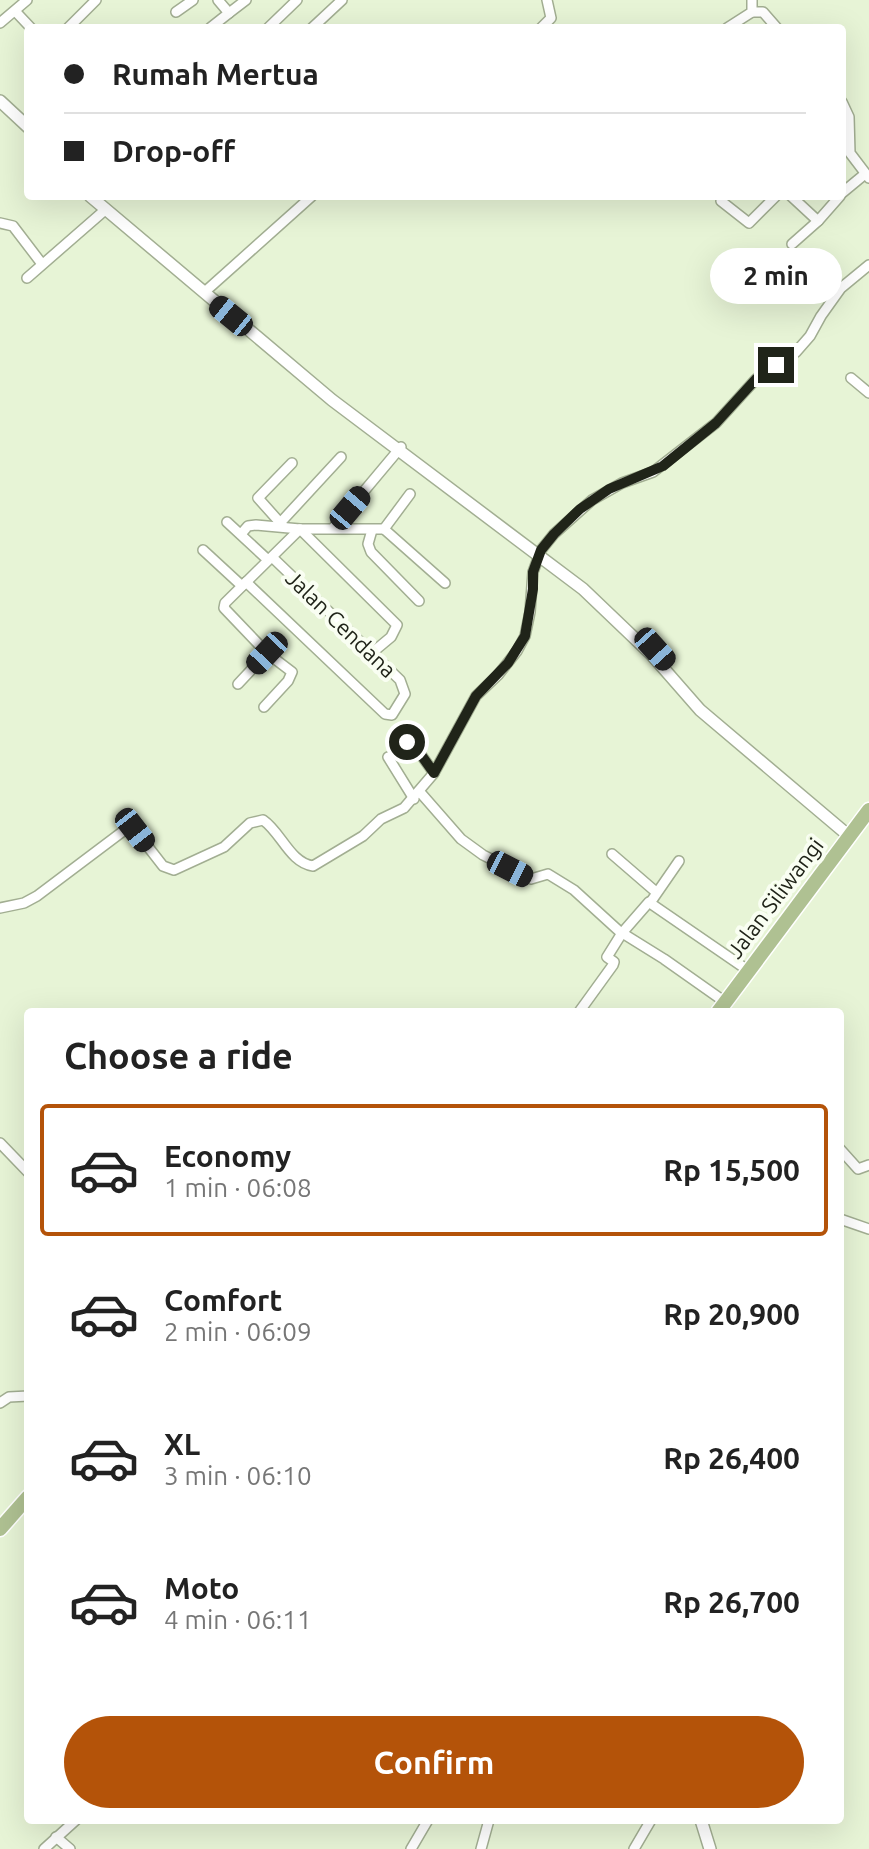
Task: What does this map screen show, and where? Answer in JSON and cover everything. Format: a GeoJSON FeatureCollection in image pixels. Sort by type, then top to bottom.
{"type":"FeatureCollection","features":[{"type":"Feature","properties":{"kind":"main road","name":"Jalan Siliwangi"},"geometry":{"type":"LineString","coordinates":[[722,1007],[869,810]]}},
{"type":"Feature","properties":{"kind":"main road"},"geometry":{"type":"LineString","coordinates":[[0,1529],[24,1502]]}},
{"type":"Feature","properties":{"kind":"street"},"geometry":{"type":"LineString","coordinates":[[0,23],[27,0]]}},
{"type":"Feature","properties":{"kind":"street"},"geometry":{"type":"LineString","coordinates":[[72,24],[96,0]]}},
{"type":"Feature","properties":{"kind":"street"},"geometry":{"type":"LineString","coordinates":[[176,12],[193,0]]}},
{"type":"Feature","properties":{"kind":"street"},"geometry":{"type":"LineString","coordinates":[[218,0],[229,13]]}},
{"type":"Feature","properties":{"kind":"street"},"geometry":{"type":"LineString","coordinates":[[215,24],[246,0]]}},
{"type":"Feature","properties":{"kind":"street"},"geometry":{"type":"LineString","coordinates":[[272,24],[297,0]]}},
{"type":"Feature","properties":{"kind":"street"},"geometry":{"type":"LineString","coordinates":[[316,24],[342,0]]}},
{"type":"Feature","properties":{"kind":"street"},"geometry":{"type":"LineString","coordinates":[[545,24],[551,18],[547,0]]}},
{"type":"Feature","properties":{"kind":"street"},"geometry":{"type":"LineString","coordinates":[[752,0],[752,12]]}},
{"type":"Feature","properties":{"kind":"street"},"geometry":{"type":"LineString","coordinates":[[15,11],[27,24]]}},
{"type":"Feature","properties":{"kind":"street"},"geometry":{"type":"LineString","coordinates":[[733,24],[752,12],[763,12],[774,24]]}},
{"type":"Feature","properties":{"kind":"street"},"geometry":{"type":"LineString","coordinates":[[0,92],[24,113]]}},
{"type":"Feature","properties":{"kind":"street"},"geometry":{"type":"LineString","coordinates":[[0,101],[24,123]]}},
{"type":"Feature","properties":{"kind":"street"},"geometry":{"type":"LineString","coordinates":[[846,112],[850,123],[850,153],[867,176],[846,191]]}},
{"type":"Feature","properties":{"kind":"street"},"geometry":{"type":"LineString","coordinates":[[101,200],[251,328]]}},
{"type":"Feature","properties":{"kind":"street"},"geometry":{"type":"LineString","coordinates":[[27,278],[101,200]]}},
{"type":"Feature","properties":{"kind":"street"},"geometry":{"type":"LineString","coordinates":[[101,200],[251,328],[399,448],[540,553],[583,589],[651,654],[700,710],[850,834]]}},
{"type":"Feature","properties":{"kind":"street"},"geometry":{"type":"LineString","coordinates":[[208,289],[308,200]]}},
{"type":"Feature","properties":{"kind":"street"},"geometry":{"type":"LineString","coordinates":[[721,201],[749,223],[772,200]]}},
{"type":"Feature","properties":{"kind":"street"},"geometry":{"type":"LineString","coordinates":[[795,200],[818,221]]}},
{"type":"Feature","properties":{"kind":"street"},"geometry":{"type":"LineString","coordinates":[[792,244],[837,200]]}},
{"type":"Feature","properties":{"kind":"street"},"geometry":{"type":"LineString","coordinates":[[0,223],[13,226],[42,264]]}},
{"type":"Feature","properties":{"kind":"street"},"geometry":{"type":"LineString","coordinates":[[0,908],[24,903],[37,896],[126,829],[135,830],[163,866],[174,870],[224,847],[250,823],[263,820],[270,824],[299,860],[313,866],[363,836],[381,819],[400,810],[434,773],[476,696],[508,663],[525,636],[532,601],[533,572],[540,553],[561,527],[592,500],[622,483],[653,472],[716,423],[756,379],[796,352],[841,288],[869,265]]}},
{"type":"Feature","properties":{"kind":"street"},"geometry":{"type":"LineString","coordinates":[[851,378],[869,393]]}},
{"type":"Feature","properties":{"kind":"street"},"geometry":{"type":"LineString","coordinates":[[334,527],[399,448]]}},
{"type":"Feature","properties":{"kind":"street"},"geometry":{"type":"LineString","coordinates":[[282,524],[341,457]]}},
{"type":"Feature","properties":{"kind":"street"},"geometry":{"type":"LineString","coordinates":[[282,524],[258,498],[292,463]]}},
{"type":"Feature","properties":{"kind":"street"},"geometry":{"type":"LineString","coordinates":[[384,529],[410,494]]}},
{"type":"Feature","properties":{"kind":"street","name":"Jalan Cendana"},"geometry":{"type":"LineString","coordinates":[[227,522],[373,652],[400,680],[405,694],[394,714],[385,714],[244,584]]}},
{"type":"Feature","properties":{"kind":"street"},"geometry":{"type":"LineString","coordinates":[[241,534],[248,526],[282,524],[300,529],[384,529],[445,583]]}},
{"type":"Feature","properties":{"kind":"street"},"geometry":{"type":"LineString","coordinates":[[264,707],[292,676],[292,672],[267,653],[225,612],[225,603],[300,529]]}},
{"type":"Feature","properties":{"kind":"street"},"geometry":{"type":"LineString","coordinates":[[300,529],[397,625],[391,637],[373,652]]}},
{"type":"Feature","properties":{"kind":"street"},"geometry":{"type":"LineString","coordinates":[[372,530],[368,544],[371,552],[419,601]]}},
{"type":"Feature","properties":{"kind":"street"},"geometry":{"type":"LineString","coordinates":[[203,550],[244,584]]}},
{"type":"Feature","properties":{"kind":"street"},"geometry":{"type":"LineString","coordinates":[[238,684],[267,653]]}},
{"type":"Feature","properties":{"kind":"street"},"geometry":{"type":"LineString","coordinates":[[407,742],[419,752],[434,773]]}},
{"type":"Feature","properties":{"kind":"street"},"geometry":{"type":"LineString","coordinates":[[388,757],[416,795],[457,835],[483,855],[531,879],[548,874],[574,890],[607,922],[722,1007]]}},
{"type":"Feature","properties":{"kind":"street"},"geometry":{"type":"LineString","coordinates":[[612,854],[656,892]]}},
{"type":"Feature","properties":{"kind":"street"},"geometry":{"type":"LineString","coordinates":[[582,1008],[613,965],[614,962],[607,957],[622,933],[679,861]]}},
{"type":"Feature","properties":{"kind":"street"},"geometry":{"type":"LineString","coordinates":[[649,902],[749,971]]}},
{"type":"Feature","properties":{"kind":"street"},"geometry":{"type":"LineString","coordinates":[[0,1143],[24,1168]]}},
{"type":"Feature","properties":{"kind":"street"},"geometry":{"type":"LineString","coordinates":[[844,1153],[858,1169],[869,1165]]}},
{"type":"Feature","properties":{"kind":"street"},"geometry":{"type":"LineString","coordinates":[[844,1220],[869,1229]]}},
{"type":"Feature","properties":{"kind":"street"},"geometry":{"type":"LineString","coordinates":[[0,1403],[9,1397],[24,1396]]}},
{"type":"Feature","properties":{"kind":"street"},"geometry":{"type":"LineString","coordinates":[[44,1849],[71,1824]]}},
{"type":"Feature","properties":{"kind":"street"},"geometry":{"type":"LineString","coordinates":[[411,1849],[426,1824]]}},
{"type":"Feature","properties":{"kind":"street"},"geometry":{"type":"LineString","coordinates":[[481,1849],[488,1824]]}},
{"type":"Feature","properties":{"kind":"street"},"geometry":{"type":"LineString","coordinates":[[634,1849],[649,1824]]}},
{"type":"Feature","properties":{"kind":"street"},"geometry":{"type":"LineString","coordinates":[[702,1824],[710,1849]]}},
{"type":"Feature","properties":{"kind":"street"},"geometry":{"type":"LineString","coordinates":[[56,1837],[70,1849]]}},
{"type":"Feature","properties":{"kind":"route"},"geometry":{"type":"LineString","coordinates":[[407,742],[419,752],[434,773],[476,696],[508,663],[525,636],[533,572],[541,550],[554,534],[580,509],[609,489],[663,466],[716,423],[745,389],[776,365]]}}]}
